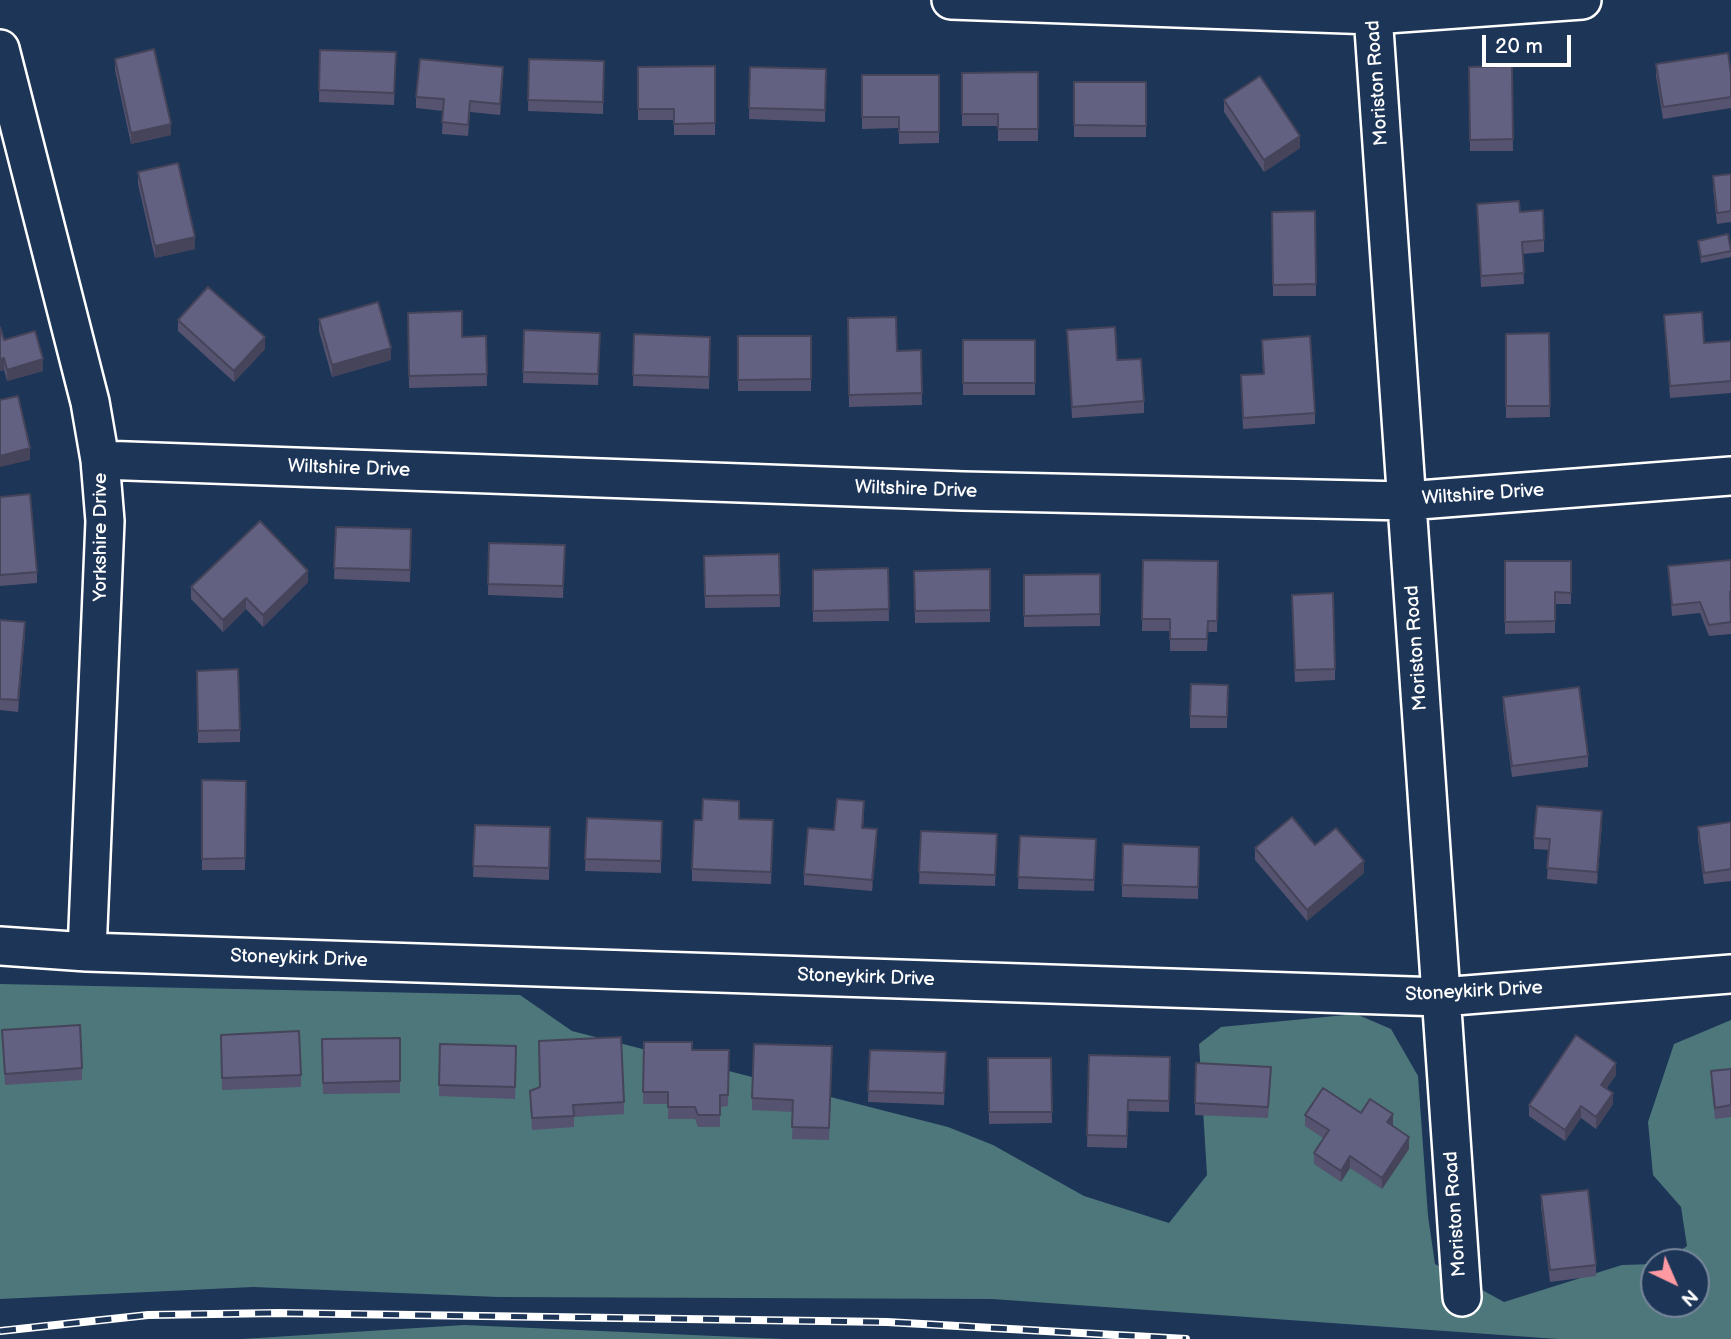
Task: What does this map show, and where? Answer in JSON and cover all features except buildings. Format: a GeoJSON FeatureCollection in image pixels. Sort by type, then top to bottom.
{"type":"FeatureCollection","features":[{"type":"Feature","properties":{"kind":"street"},"geometry":{"type":"LineString","coordinates":[[951,0],[1373,8],[1582,0]]}},
{"type":"Feature","properties":{"kind":"street","name":"Moriston Road"},"geometry":{"type":"LineString","coordinates":[[1373,8],[1462,1297]]}},
{"type":"Feature","properties":{"kind":"street","name":"Yorkshire Drive"},"geometry":{"type":"LineString","coordinates":[[0,50],[90,402],[100,460],[105,521],[87,952]]}},
{"type":"Feature","properties":{"kind":"street","name":"Wiltshire Drive"},"geometry":{"type":"LineString","coordinates":[[100,460],[963,491],[1406,501],[1731,476]]}},
{"type":"Feature","properties":{"kind":"street","name":"Stoneykirk Drive"},"geometry":{"type":"LineString","coordinates":[[0,946],[87,952],[1441,997],[1731,974]]}},
{"type":"Feature","properties":{"kind":"green space"},"geometry":{"type":"Polygon","coordinates":[[[0,984],[520,995],[572,1031],[948,1127],[993,1145],[1084,1196],[1169,1223],[1207,1175],[1199,1044],[1221,1027],[1356,1014],[1391,1029],[1418,1076],[1428,1216],[1435,1264],[1504,1302],[1622,1265],[1640,1264],[1640,1318],[1710,1318],[1710,1248],[1684,1248],[1687,1246],[1681,1207],[1653,1175],[1648,1122],[1674,1044],[1731,1020],[1731,1339],[1558,1339],[992,1299],[498,1297],[253,1287],[0,1299],[0,984]]]}},
{"type":"Feature","properties":{"kind":"green space"},"geometry":{"type":"Polygon","coordinates":[[[464,1325],[784,1339],[242,1339],[464,1325]]]}},
{"type":"Feature","properties":{"kind":"railway"},"geometry":{"type":"LineString","coordinates":[[0,1331],[148,1315],[279,1313],[887,1322],[1186,1339]]}}]}
